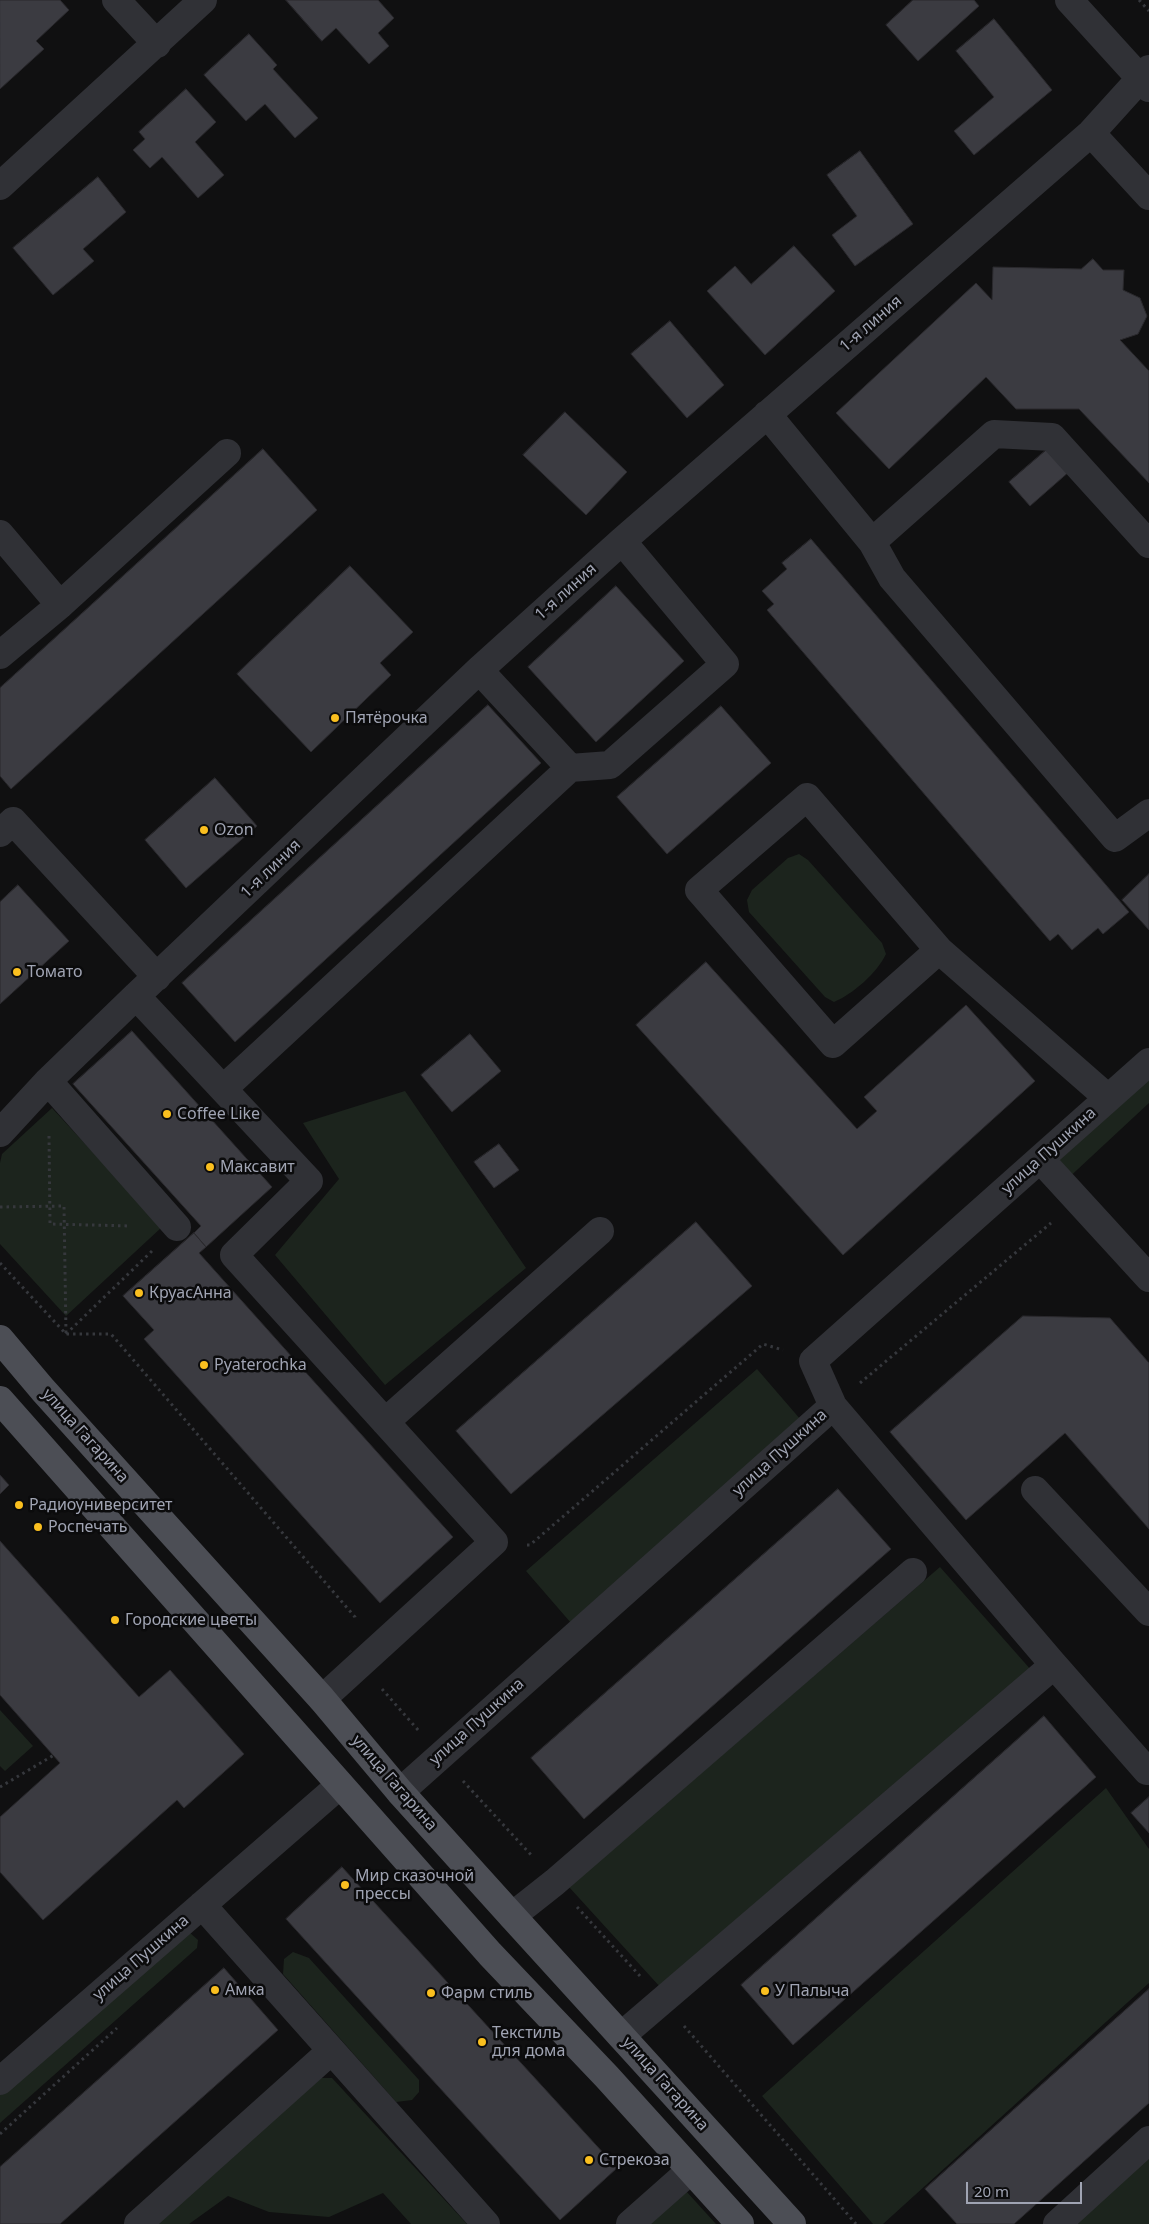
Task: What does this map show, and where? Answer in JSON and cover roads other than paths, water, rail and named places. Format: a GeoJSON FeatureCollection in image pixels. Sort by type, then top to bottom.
{"type":"FeatureCollection","features":[{"type":"Feature","properties":{"kind":"main road","name":"улица Гагарина"},"geometry":{"type":"LineString","coordinates":[[0,1339],[43,1390],[322,1699],[400,1792],[792,2224]]}},
{"type":"Feature","properties":{"kind":"main road"},"geometry":{"type":"LineString","coordinates":[[0,1400],[490,1954],[607,2077],[740,2224]]}},
{"type":"Feature","properties":{"kind":"main road","name":"улица Пушкина"},"geometry":{"type":"LineString","coordinates":[[340,1785],[372,1757]]}},
{"type":"Feature","properties":{"kind":"street"},"geometry":{"type":"LineString","coordinates":[[116,0],[157,44]]}},
{"type":"Feature","properties":{"kind":"street"},"geometry":{"type":"LineString","coordinates":[[0,186],[203,0]]}},
{"type":"Feature","properties":{"kind":"street"},"geometry":{"type":"LineString","coordinates":[[1069,0],[1146,78]]}},
{"type":"Feature","properties":{"kind":"street","name":"1-я линия"},"geometry":{"type":"LineString","coordinates":[[0,1133],[48,1081],[479,670],[622,541],[1091,133],[1146,78]]}},
{"type":"Feature","properties":{"kind":"street"},"geometry":{"type":"LineString","coordinates":[[1091,133],[1149,196]]}},
{"type":"Feature","properties":{"kind":"street"},"geometry":{"type":"LineString","coordinates":[[767,414],[872,542],[892,578],[1115,838],[1149,813]]}},
{"type":"Feature","properties":{"kind":"street"},"geometry":{"type":"LineString","coordinates":[[872,542],[994,434],[1052,437],[1149,544]]}},
{"type":"Feature","properties":{"kind":"street"},"geometry":{"type":"LineString","coordinates":[[0,655],[60,605],[227,452]]}},
{"type":"Feature","properties":{"kind":"street"},"geometry":{"type":"LineString","coordinates":[[0,534],[60,605]]}},
{"type":"Feature","properties":{"kind":"street"},"geometry":{"type":"LineString","coordinates":[[223,1089],[570,768],[610,765],[725,664],[622,541]]}},
{"type":"Feature","properties":{"kind":"street"},"geometry":{"type":"LineString","coordinates":[[479,670],[570,768]]}},
{"type":"Feature","properties":{"kind":"street"},"geometry":{"type":"LineString","coordinates":[[939,950],[833,1044],[699,890],[807,797],[939,950],[1108,1098]]}},
{"type":"Feature","properties":{"kind":"street"},"geometry":{"type":"LineString","coordinates":[[0,833],[13,821],[156,977]]}},
{"type":"Feature","properties":{"kind":"street"},"geometry":{"type":"LineString","coordinates":[[136,996],[309,1181],[234,1256],[494,1542],[322,1699]]}},
{"type":"Feature","properties":{"kind":"street","name":"улица Пушкина"},"geometry":{"type":"LineString","coordinates":[[400,1792],[833,1406],[813,1361],[1149,1062]]}},
{"type":"Feature","properties":{"kind":"street"},"geometry":{"type":"LineString","coordinates":[[48,1081],[177,1227]]}},
{"type":"Feature","properties":{"kind":"street"},"geometry":{"type":"LineString","coordinates":[[1040,1160],[1149,1278]]}},
{"type":"Feature","properties":{"kind":"street"},"geometry":{"type":"LineString","coordinates":[[385,1422],[600,1231]]}},
{"type":"Feature","properties":{"kind":"street"},"geometry":{"type":"LineString","coordinates":[[833,1406],[1054,1665],[1147,1771],[1149,1769]]}},
{"type":"Feature","properties":{"kind":"street"},"geometry":{"type":"LineString","coordinates":[[1035,1490],[1149,1612]]}},
{"type":"Feature","properties":{"kind":"street"},"geometry":{"type":"LineString","coordinates":[[512,1916],[563,1876],[914,1572]]}},
{"type":"Feature","properties":{"kind":"street"},"geometry":{"type":"LineString","coordinates":[[622,2036],[1054,1665]]}},
{"type":"Feature","properties":{"kind":"street","name":"улица Пушкина"},"geometry":{"type":"LineString","coordinates":[[0,2081],[340,1785]]}},
{"type":"Feature","properties":{"kind":"street"},"geometry":{"type":"LineString","coordinates":[[202,1905],[486,2224]]}},
{"type":"Feature","properties":{"kind":"street"},"geometry":{"type":"LineString","coordinates":[[138,2224],[331,2051]]}},
{"type":"Feature","properties":{"kind":"street"},"geometry":{"type":"LineString","coordinates":[[1057,2224],[1149,2140]]}},
{"type":"Feature","properties":{"kind":"street"},"geometry":{"type":"LineString","coordinates":[[630,2224],[691,2170]]}},
{"type":"Feature","properties":{"kind":"place","name":"Пятёрочка"},"geometry":{"type":"Point","coordinates":[335,718]}},
{"type":"Feature","properties":{"kind":"place","name":"Ozon"},"geometry":{"type":"Point","coordinates":[204,830]}},
{"type":"Feature","properties":{"kind":"place","name":"Томато"},"geometry":{"type":"Point","coordinates":[17,972]}},
{"type":"Feature","properties":{"kind":"place","name":"Coffee Like"},"geometry":{"type":"Point","coordinates":[167,1114]}},
{"type":"Feature","properties":{"kind":"place","name":"Максавит"},"geometry":{"type":"Point","coordinates":[210,1167]}},
{"type":"Feature","properties":{"kind":"place","name":"КруасАнна"},"geometry":{"type":"Point","coordinates":[139,1293]}},
{"type":"Feature","properties":{"kind":"place","name":"Pyaterochka"},"geometry":{"type":"Point","coordinates":[204,1365]}},
{"type":"Feature","properties":{"kind":"place","name":"Радиоуниверситет"},"geometry":{"type":"Point","coordinates":[19,1505]}},
{"type":"Feature","properties":{"kind":"place","name":"Роспечать"},"geometry":{"type":"Point","coordinates":[38,1527]}},
{"type":"Feature","properties":{"kind":"place","name":"Городские цветы"},"geometry":{"type":"Point","coordinates":[115,1620]}},
{"type":"Feature","properties":{"kind":"place","name":"Мир сказочной прессы"},"geometry":{"type":"Point","coordinates":[345,1885]}},
{"type":"Feature","properties":{"kind":"place","name":"Амка"},"geometry":{"type":"Point","coordinates":[215,1990]}},
{"type":"Feature","properties":{"kind":"place","name":"У Палыча"},"geometry":{"type":"Point","coordinates":[765,1991]}},
{"type":"Feature","properties":{"kind":"place","name":"Фарм стиль"},"geometry":{"type":"Point","coordinates":[431,1993]}},
{"type":"Feature","properties":{"kind":"place","name":"Текстиль для дома"},"geometry":{"type":"Point","coordinates":[482,2042]}},
{"type":"Feature","properties":{"kind":"place","name":"Стрекоза"},"geometry":{"type":"Point","coordinates":[589,2160]}}]}
